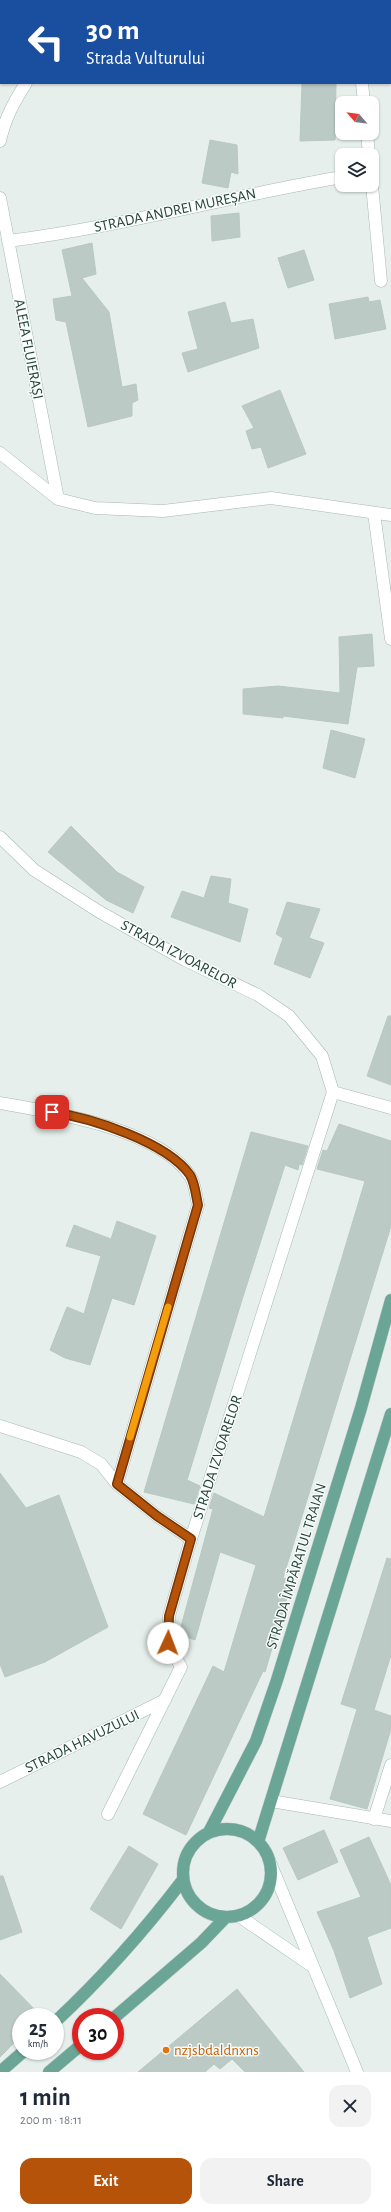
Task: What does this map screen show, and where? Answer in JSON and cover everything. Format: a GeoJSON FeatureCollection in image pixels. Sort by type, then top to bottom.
{"type":"FeatureCollection","features":[{"type":"Feature","properties":{"kind":"main road","name":"STRADA ÎMPĂRATUL TRAIAN"},"geometry":{"type":"LineString","coordinates":[[209,1832],[256,1740],[277,1680],[362,1408],[391,1300]]}},
{"type":"Feature","properties":{"kind":"main road"},"geometry":{"type":"LineString","coordinates":[[258,1842],[272,1801],[291,1730],[389,1430],[391,1414]]}},
{"type":"Feature","properties":{"kind":"main road"},"geometry":{"type":"LineString","coordinates":[[224,1828],[238,1830],[252,1836],[258,1842],[263,1846],[269,1860],[271,1875],[266,1894],[253,1909],[239,1916],[226,1918],[210,1914],[197,1906],[188,1895],[182,1881],[182,1866],[187,1852],[196,1840],[209,1832],[224,1828]]}},
{"type":"Feature","properties":{"kind":"main road"},"geometry":{"type":"LineString","coordinates":[[64,2014],[84,1996],[165,1904],[182,1881]]}},
{"type":"Feature","properties":{"kind":"main road"},"geometry":{"type":"LineString","coordinates":[[124,2009],[202,1943],[226,1918]]}},
{"type":"Feature","properties":{"kind":"main road"},"geometry":{"type":"LineString","coordinates":[[49,2072],[72,2053]]}},
{"type":"Feature","properties":{"kind":"main road"},"geometry":{"type":"LineString","coordinates":[[0,2072],[14,2060]]}},
{"type":"Feature","properties":{"kind":"street"},"geometry":{"type":"LineString","coordinates":[[0,140],[4,123],[11,105],[25,84]]}},
{"type":"Feature","properties":{"kind":"street"},"geometry":{"type":"LineString","coordinates":[[362,84],[363,96]]}},
{"type":"Feature","properties":{"kind":"street","name":"STRADA ANDREI MUREȘAN"},"geometry":{"type":"LineString","coordinates":[[8,241],[66,234],[288,185],[335,177]]}},
{"type":"Feature","properties":{"kind":"street"},"geometry":{"type":"LineString","coordinates":[[373,192],[381,281]]}},
{"type":"Feature","properties":{"kind":"street","name":"ALEEA FLUIERAȘI"},"geometry":{"type":"LineString","coordinates":[[0,198],[58,499]]}},
{"type":"Feature","properties":{"kind":"street"},"geometry":{"type":"LineString","coordinates":[[0,453],[58,499],[95,508],[163,511],[271,498],[391,515]]}},
{"type":"Feature","properties":{"kind":"street"},"geometry":{"type":"LineString","coordinates":[[374,513],[391,639]]}},
{"type":"Feature","properties":{"kind":"street","name":"STRADA IZVOARELOR"},"geometry":{"type":"LineString","coordinates":[[0,836],[34,870],[98,912],[185,960],[258,995],[289,1016],[322,1056],[333,1092],[191,1539],[169,1616],[168,1643],[181,1667],[108,1814]]}},
{"type":"Feature","properties":{"kind":"street"},"geometry":{"type":"LineString","coordinates":[[333,1092],[391,1108]]}},
{"type":"Feature","properties":{"kind":"street"},"geometry":{"type":"LineString","coordinates":[[0,1103],[66,1114],[138,1137],[175,1158],[191,1177],[198,1205],[117,1484]]}},
{"type":"Feature","properties":{"kind":"street"},"geometry":{"type":"LineString","coordinates":[[0,1426],[81,1452],[101,1464],[117,1484],[157,1516],[191,1539]]}},
{"type":"Feature","properties":{"kind":"street","name":"STRADA HAVUZULUI"},"geometry":{"type":"LineString","coordinates":[[0,1782],[164,1700]]}},
{"type":"Feature","properties":{"kind":"street"},"geometry":{"type":"LineString","coordinates":[[374,1819],[391,1766]]}},
{"type":"Feature","properties":{"kind":"street"},"geometry":{"type":"LineString","coordinates":[[272,1801],[391,1821]]}},
{"type":"Feature","properties":{"kind":"street"},"geometry":{"type":"LineString","coordinates":[[269,1860],[312,1967],[357,2072]]}},
{"type":"Feature","properties":{"kind":"street"},"geometry":{"type":"LineString","coordinates":[[239,1916],[312,1967]]}},
{"type":"Feature","properties":{"kind":"building"},"geometry":{"type":"Polygon","coordinates":[[[302,84],[336,84],[335,140],[300,141],[302,84]]]}},
{"type":"Feature","properties":{"kind":"building"},"geometry":{"type":"Polygon","coordinates":[[[210,140],[237,145],[238,174],[231,172],[228,188],[202,183],[210,140]]]}},
{"type":"Feature","properties":{"kind":"building"},"geometry":{"type":"Polygon","coordinates":[[[239,213],[240,237],[212,241],[211,216],[239,213]]]}},
{"type":"Feature","properties":{"kind":"building"},"geometry":{"type":"Polygon","coordinates":[[[92,243],[96,274],[82,278],[109,312],[122,387],[136,384],[138,400],[132,403],[132,416],[88,427],[66,322],[56,320],[53,299],[72,296],[62,250],[92,243]]]}},
{"type":"Feature","properties":{"kind":"building"},"geometry":{"type":"Polygon","coordinates":[[[304,250],[314,280],[288,288],[278,258],[304,250]]]}},
{"type":"Feature","properties":{"kind":"building"},"geometry":{"type":"Polygon","coordinates":[[[368,297],[369,302],[380,300],[386,329],[335,339],[329,304],[368,297]]]}},
{"type":"Feature","properties":{"kind":"building"},"geometry":{"type":"Polygon","coordinates":[[[225,302],[231,323],[253,319],[259,348],[188,372],[182,353],[198,349],[188,312],[225,302]]]}},
{"type":"Feature","properties":{"kind":"building"},"geometry":{"type":"Polygon","coordinates":[[[280,390],[306,454],[268,468],[261,447],[252,449],[246,431],[254,428],[242,406],[280,390]]]}},
{"type":"Feature","properties":{"kind":"building"},"geometry":{"type":"Polygon","coordinates":[[[372,634],[374,666],[357,667],[348,724],[283,716],[283,718],[243,714],[243,689],[278,686],[340,693],[339,637],[372,634]]]}},
{"type":"Feature","properties":{"kind":"building"},"geometry":{"type":"Polygon","coordinates":[[[331,730],[365,739],[355,778],[323,768],[331,730]]]}},
{"type":"Feature","properties":{"kind":"building"},"geometry":{"type":"Polygon","coordinates":[[[71,826],[117,872],[144,887],[133,913],[106,900],[48,852],[71,826]]]}},
{"type":"Feature","properties":{"kind":"building"},"geometry":{"type":"Polygon","coordinates":[[[211,876],[231,879],[228,903],[248,909],[240,942],[171,917],[182,891],[204,898],[211,876]]]}},
{"type":"Feature","properties":{"kind":"building"},"geometry":{"type":"Polygon","coordinates":[[[287,902],[320,909],[309,938],[324,943],[310,978],[274,964],[283,938],[276,934],[287,902]]]}},
{"type":"Feature","properties":{"kind":"building"},"geometry":{"type":"Polygon","coordinates":[[[388,1016],[391,1016],[391,1085],[367,1076],[388,1016]]]}},
{"type":"Feature","properties":{"kind":"building"},"geometry":{"type":"Polygon","coordinates":[[[339,1124],[391,1141],[391,1226],[283,1578],[292,1581],[265,1672],[263,1671],[186,1835],[143,1814],[213,1666],[224,1672],[256,1565],[220,1552],[195,1640],[179,1634],[213,1509],[209,1508],[214,1493],[264,1517],[365,1181],[317,1169],[323,1150],[327,1151],[339,1124]]]}},
{"type":"Feature","properties":{"kind":"building"},"geometry":{"type":"Polygon","coordinates":[[[251,1132],[308,1146],[302,1165],[299,1164],[298,1170],[285,1165],[241,1303],[187,1480],[200,1486],[194,1504],[144,1492],[251,1132]]]}},
{"type":"Feature","properties":{"kind":"building"},"geometry":{"type":"Polygon","coordinates":[[[117,1221],[156,1236],[134,1305],[112,1298],[90,1365],[65,1358],[50,1350],[67,1307],[84,1314],[101,1256],[66,1246],[74,1225],[111,1239],[117,1221]]]}},
{"type":"Feature","properties":{"kind":"building"},"geometry":{"type":"Polygon","coordinates":[[[0,1473],[26,1508],[59,1495],[108,1627],[45,1662],[5,1677],[0,1664],[0,1473]]]}},
{"type":"Feature","properties":{"kind":"building"},"geometry":{"type":"Polygon","coordinates":[[[387,1558],[391,1559],[391,1655],[374,1710],[391,1716],[391,1729],[367,1809],[330,1799],[357,1709],[341,1704],[387,1558]]]}},
{"type":"Feature","properties":{"kind":"building"},"geometry":{"type":"Polygon","coordinates":[[[324,1830],[338,1862],[298,1880],[283,1848],[324,1830]]]}},
{"type":"Feature","properties":{"kind":"building"},"geometry":{"type":"Polygon","coordinates":[[[369,1837],[391,1885],[391,1928],[367,1937],[382,1984],[350,1998],[334,1951],[317,1912],[361,1897],[340,1850],[369,1837]]]}},
{"type":"Feature","properties":{"kind":"building"},"geometry":{"type":"Polygon","coordinates":[[[129,1846],[158,1864],[121,1929],[90,1909],[129,1846]]]}},
{"type":"Feature","properties":{"kind":"building"},"geometry":{"type":"Polygon","coordinates":[[[0,1876],[3,1876],[22,1932],[0,1940],[0,1876]]]}},
{"type":"Feature","properties":{"kind":"building"},"geometry":{"type":"Polygon","coordinates":[[[0,1974],[33,2008],[12,2008],[12,2045],[0,2057],[0,1974]]]}},
{"type":"Feature","properties":{"kind":"building"},"geometry":{"type":"Polygon","coordinates":[[[237,1989],[304,2072],[245,2072],[232,2059],[220,2069],[214,2064],[205,2072],[138,2072],[237,1989]]]}},
{"type":"Feature","properties":{"kind":"slow traffic"},"geometry":{"type":"LineString","coordinates":[[130,1437],[168,1307]]}},
{"type":"Feature","properties":{"kind":"place","name":"nzjsbdaldnxns"},"geometry":{"type":"Point","coordinates":[166,2050]}},
{"type":"Feature","properties":{"kind":"route"},"geometry":{"type":"LineString","coordinates":[[52,1112],[66,1114],[138,1137],[175,1158],[191,1177],[198,1205],[117,1484],[157,1516],[191,1539],[169,1616],[168,1643]]}}]}
